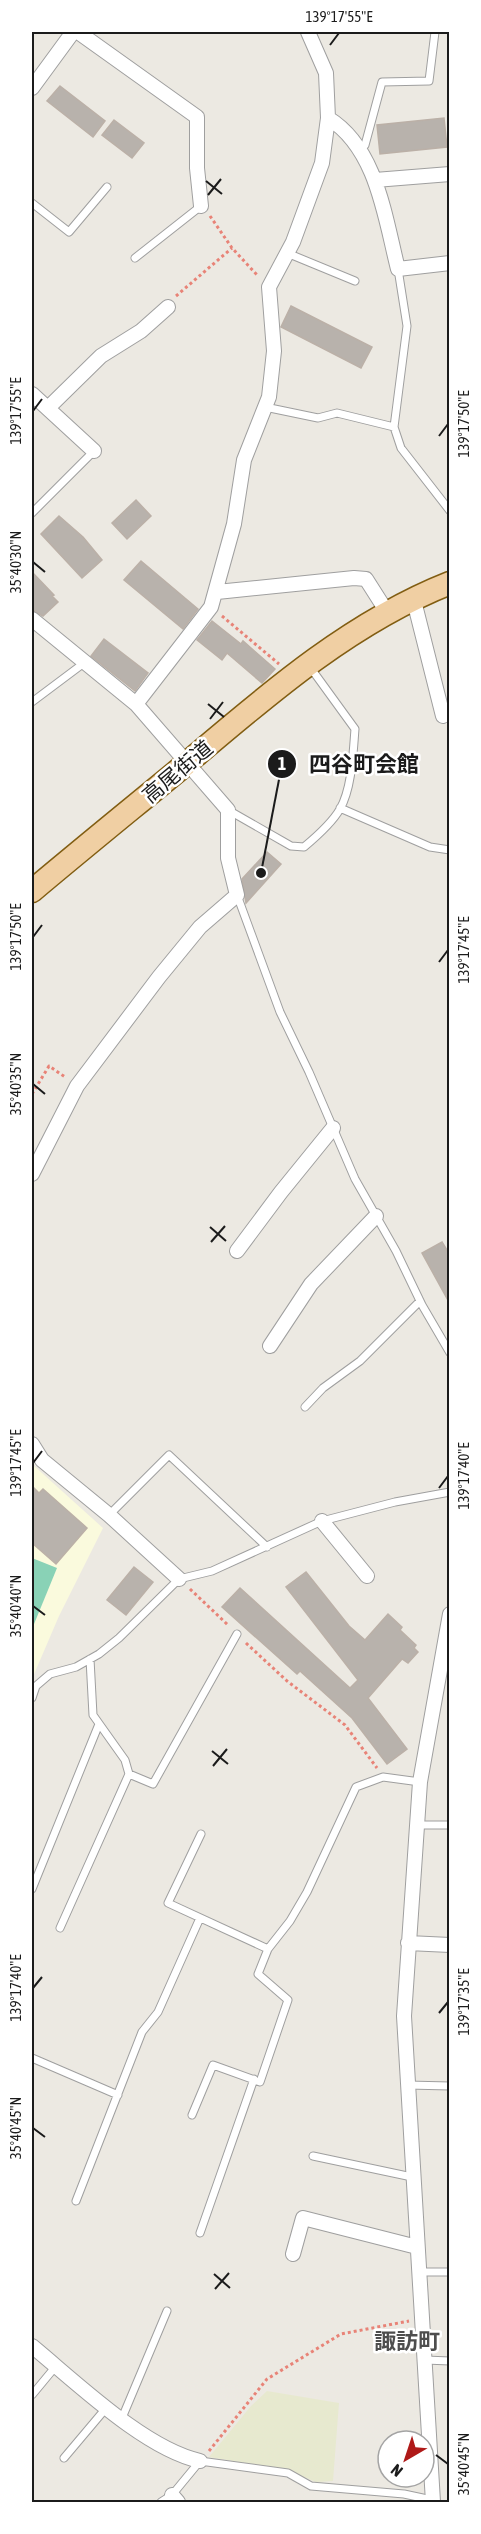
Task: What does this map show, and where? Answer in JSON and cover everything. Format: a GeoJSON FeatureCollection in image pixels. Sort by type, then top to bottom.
{"type":"FeatureCollection","features":[{"type":"Feature","properties":{"kind":"main road","name":"高尾街道"},"geometry":{"type":"LineString","coordinates":[[32,891],[259,701],[387,612],[413,597],[450,583]]}},
{"type":"Feature","properties":{"kind":"street"},"geometry":{"type":"LineString","coordinates":[[32,88],[73,32]]}},
{"type":"Feature","properties":{"kind":"street"},"geometry":{"type":"LineString","coordinates":[[78,32],[197,117],[197,168],[201,206]]}},
{"type":"Feature","properties":{"kind":"street"},"geometry":{"type":"LineString","coordinates":[[136,704],[211,607],[234,524],[244,460],[269,397],[274,351],[269,287],[287,253],[322,163],[328,118],[326,73],[308,32]]}},
{"type":"Feature","properties":{"kind":"street"},"geometry":{"type":"LineString","coordinates":[[328,118],[339,125],[360,151],[375,180],[398,269],[450,263]]}},
{"type":"Feature","properties":{"kind":"street"},"geometry":{"type":"LineString","coordinates":[[375,180],[450,174]]}},
{"type":"Feature","properties":{"kind":"street"},"geometry":{"type":"LineString","coordinates":[[48,408],[101,356],[141,331],[168,306]]}},
{"type":"Feature","properties":{"kind":"street"},"geometry":{"type":"LineString","coordinates":[[32,394],[94,451]]}},
{"type":"Feature","properties":{"kind":"street"},"geometry":{"type":"LineString","coordinates":[[217,592],[354,578],[366,579],[387,612]]}},
{"type":"Feature","properties":{"kind":"street"},"geometry":{"type":"LineString","coordinates":[[413,597],[443,716]]}},
{"type":"Feature","properties":{"kind":"street"},"geometry":{"type":"LineString","coordinates":[[32,619],[136,704],[228,810],[228,858],[237,895],[200,927],[77,1086],[32,1174]]}},
{"type":"Feature","properties":{"kind":"street"},"geometry":{"type":"LineString","coordinates":[[237,1251],[333,1128]]}},
{"type":"Feature","properties":{"kind":"street"},"geometry":{"type":"LineString","coordinates":[[270,1346],[311,1284],[376,1216]]}},
{"type":"Feature","properties":{"kind":"street"},"geometry":{"type":"LineString","coordinates":[[32,1444],[42,1460],[109,1515],[179,1579]]}},
{"type":"Feature","properties":{"kind":"street"},"geometry":{"type":"LineString","coordinates":[[322,1521],[367,1576]]}},
{"type":"Feature","properties":{"kind":"street"},"geometry":{"type":"LineString","coordinates":[[433,2501],[425,2360],[420,2319],[404,2016],[420,1782],[446,1659],[450,1614]]}},
{"type":"Feature","properties":{"kind":"street"},"geometry":{"type":"LineString","coordinates":[[408,1943],[450,1945]]}},
{"type":"Feature","properties":{"kind":"street"},"geometry":{"type":"LineString","coordinates":[[293,2254],[303,2218],[417,2247]]}},
{"type":"Feature","properties":{"kind":"street"},"geometry":{"type":"LineString","coordinates":[[32,2346],[159,2446],[200,2462]]}},
{"type":"Feature","properties":{"kind":"lane"},"geometry":{"type":"LineString","coordinates":[[360,151],[364,145],[382,82],[429,81],[435,32]]}},
{"type":"Feature","properties":{"kind":"lane"},"geometry":{"type":"LineString","coordinates":[[32,203],[69,232],[107,187]]}},
{"type":"Feature","properties":{"kind":"lane"},"geometry":{"type":"LineString","coordinates":[[135,258],[201,206]]}},
{"type":"Feature","properties":{"kind":"lane"},"geometry":{"type":"LineString","coordinates":[[287,253],[355,281]]}},
{"type":"Feature","properties":{"kind":"lane"},"geometry":{"type":"LineString","coordinates":[[398,269],[407,326],[394,427],[401,448],[450,511]]}},
{"type":"Feature","properties":{"kind":"lane"},"geometry":{"type":"LineString","coordinates":[[265,407],[318,418],[337,413],[394,427]]}},
{"type":"Feature","properties":{"kind":"lane"},"geometry":{"type":"LineString","coordinates":[[32,513],[94,451]]}},
{"type":"Feature","properties":{"kind":"lane"},"geometry":{"type":"LineString","coordinates":[[32,702],[84,663]]}},
{"type":"Feature","properties":{"kind":"lane"},"geometry":{"type":"LineString","coordinates":[[228,810],[291,846],[304,847],[315,838],[340,808],[351,770],[356,729],[301,671]]}},
{"type":"Feature","properties":{"kind":"lane"},"geometry":{"type":"LineString","coordinates":[[340,808],[430,847],[450,850]]}},
{"type":"Feature","properties":{"kind":"lane"},"geometry":{"type":"LineString","coordinates":[[237,895],[280,1012],[355,1179],[450,1353]]}},
{"type":"Feature","properties":{"kind":"lane"},"geometry":{"type":"LineString","coordinates":[[305,1407],[323,1388],[360,1361],[420,1301]]}},
{"type":"Feature","properties":{"kind":"lane"},"geometry":{"type":"LineString","coordinates":[[109,1515],[169,1455],[267,1547]]}},
{"type":"Feature","properties":{"kind":"lane"},"geometry":{"type":"LineString","coordinates":[[32,1698],[36,1686],[50,1674],[76,1667],[119,1638],[179,1579],[212,1571],[322,1521],[395,1502],[450,1492]]}},
{"type":"Feature","properties":{"kind":"lane"},"geometry":{"type":"LineString","coordinates":[[129,1774],[153,1784],[237,1634]]}},
{"type":"Feature","properties":{"kind":"lane"},"geometry":{"type":"LineString","coordinates":[[60,1928],[129,1774],[125,1760],[93,1715],[90,1659]]}},
{"type":"Feature","properties":{"kind":"lane"},"geometry":{"type":"LineString","coordinates":[[32,1889],[99,1724]]}},
{"type":"Feature","properties":{"kind":"lane"},"geometry":{"type":"LineString","coordinates":[[192,2115],[213,2065],[260,2082],[288,2000],[258,1974],[268,1949],[290,1921],[307,1892],[356,1786],[383,1777],[420,1782]]}},
{"type":"Feature","properties":{"kind":"lane"},"geometry":{"type":"LineString","coordinates":[[417,1825],[450,1825]]}},
{"type":"Feature","properties":{"kind":"lane"},"geometry":{"type":"LineString","coordinates":[[201,1834],[168,1903],[268,1949]]}},
{"type":"Feature","properties":{"kind":"lane"},"geometry":{"type":"LineString","coordinates":[[76,2201],[142,2032],[158,2012],[200,1918]]}},
{"type":"Feature","properties":{"kind":"lane"},"geometry":{"type":"LineString","coordinates":[[32,2058],[118,2095]]}},
{"type":"Feature","properties":{"kind":"lane"},"geometry":{"type":"LineString","coordinates":[[200,2233],[254,2079]]}},
{"type":"Feature","properties":{"kind":"lane"},"geometry":{"type":"LineString","coordinates":[[407,2085],[450,2086]]}},
{"type":"Feature","properties":{"kind":"lane"},"geometry":{"type":"LineString","coordinates":[[313,2156],[412,2177]]}},
{"type":"Feature","properties":{"kind":"lane"},"geometry":{"type":"LineString","coordinates":[[418,2271],[450,2272]]}},
{"type":"Feature","properties":{"kind":"lane"},"geometry":{"type":"LineString","coordinates":[[122,2418],[167,2312]]}},
{"type":"Feature","properties":{"kind":"lane"},"geometry":{"type":"LineString","coordinates":[[425,2360],[450,2361]]}},
{"type":"Feature","properties":{"kind":"lane"},"geometry":{"type":"LineString","coordinates":[[32,2395],[56,2366]]}},
{"type":"Feature","properties":{"kind":"lane"},"geometry":{"type":"LineString","coordinates":[[64,2458],[107,2407]]}},
{"type":"Feature","properties":{"kind":"lane"},"geometry":{"type":"LineString","coordinates":[[170,2500],[200,2462],[288,2474],[311,2486],[404,2494],[433,2501]]}},
{"type":"Feature","properties":{"kind":"path"},"geometry":{"type":"LineString","coordinates":[[201,206],[206,209],[232,248],[269,287]]}},
{"type":"Feature","properties":{"kind":"path"},"geometry":{"type":"LineString","coordinates":[[168,306],[169,302],[232,248]]}},
{"type":"Feature","properties":{"kind":"path"},"geometry":{"type":"LineString","coordinates":[[211,607],[301,671]]}},
{"type":"Feature","properties":{"kind":"path"},"geometry":{"type":"LineString","coordinates":[[32,1094],[49,1066],[77,1086]]}},
{"type":"Feature","properties":{"kind":"path"},"geometry":{"type":"LineString","coordinates":[[179,1579],[287,1681],[345,1725],[383,1777]]}},
{"type":"Feature","properties":{"kind":"path"},"geometry":{"type":"LineString","coordinates":[[200,2462],[267,2379],[341,2334],[420,2319]]}},
{"type":"Feature","properties":{"kind":"shaded area"},"geometry":{"type":"Polygon","coordinates":[[[32,1464],[103,1528],[59,1616],[32,1679],[32,1464]]]}},
{"type":"Feature","properties":{"kind":"shaded area"},"geometry":{"type":"Polygon","coordinates":[[[267,2391],[339,2403],[333,2481],[316,2482],[287,2470],[209,2457],[251,2406],[267,2391]]]}},
{"type":"Feature","properties":{"kind":"green space"},"geometry":{"type":"Polygon","coordinates":[[[32,1558],[57,1568],[32,1629],[32,1558]]]}},
{"type":"Feature","properties":{"kind":"building"},"geometry":{"type":"Polygon","coordinates":[[[60,86],[105,121],[93,137],[47,101],[60,86]]]}},
{"type":"Feature","properties":{"kind":"building"},"geometry":{"type":"Polygon","coordinates":[[[444,118],[447,147],[380,154],[377,125],[444,118]]]}},
{"type":"Feature","properties":{"kind":"building"},"geometry":{"type":"Polygon","coordinates":[[[114,120],[144,143],[132,158],[102,135],[114,120]]]}},
{"type":"Feature","properties":{"kind":"building"},"geometry":{"type":"Polygon","coordinates":[[[291,306],[372,347],[361,368],[281,327],[291,306]]]}},
{"type":"Feature","properties":{"kind":"building"},"geometry":{"type":"Polygon","coordinates":[[[136,500],[151,516],[127,539],[112,523],[136,500]]]}},
{"type":"Feature","properties":{"kind":"building"},"geometry":{"type":"Polygon","coordinates":[[[59,516],[83,537],[102,560],[82,578],[41,534],[59,516]]]}},
{"type":"Feature","properties":{"kind":"building"},"geometry":{"type":"Polygon","coordinates":[[[141,561],[198,609],[183,629],[124,580],[141,561]]]}},
{"type":"Feature","properties":{"kind":"building"},"geometry":{"type":"Polygon","coordinates":[[[32,572],[58,602],[43,616],[32,610],[32,572]]]}},
{"type":"Feature","properties":{"kind":"building"},"geometry":{"type":"Polygon","coordinates":[[[212,621],[241,644],[243,641],[275,669],[262,683],[227,653],[222,660],[197,640],[212,621]]]}},
{"type":"Feature","properties":{"kind":"building"},"geometry":{"type":"Polygon","coordinates":[[[104,639],[148,673],[135,691],[91,656],[104,639]]]}},
{"type":"Feature","properties":{"kind":"building"},"geometry":{"type":"Polygon","coordinates":[[[267,852],[281,864],[246,903],[242,879],[267,852]]]}},
{"type":"Feature","properties":{"kind":"building"},"geometry":{"type":"Polygon","coordinates":[[[442,1242],[450,1255],[450,1304],[422,1253],[442,1242]]]}},
{"type":"Feature","properties":{"kind":"building"},"geometry":{"type":"Polygon","coordinates":[[[32,1486],[39,1493],[43,1489],[87,1528],[56,1564],[32,1543],[32,1486]]]}},
{"type":"Feature","properties":{"kind":"building"},"geometry":{"type":"Polygon","coordinates":[[[134,1567],[153,1582],[126,1615],[107,1600],[134,1567]]]}},
{"type":"Feature","properties":{"kind":"building"},"geometry":{"type":"Polygon","coordinates":[[[306,1572],[349,1626],[365,1640],[388,1614],[402,1627],[400,1630],[416,1645],[414,1648],[418,1652],[408,1663],[402,1659],[368,1698],[407,1749],[387,1764],[352,1718],[300,1671],[297,1674],[222,1607],[240,1588],[350,1688],[358,1680],[286,1587],[306,1572]]]}},
{"type":"Feature","properties":{"kind":"place","name":"四谷町会館"},"geometry":{"type":"Point","coordinates":[261,873]}},
{"type":"Feature","properties":{"kind":"district","name":"諏訪町"},"geometry":{"type":"Point","coordinates":[407,2341]}}]}
